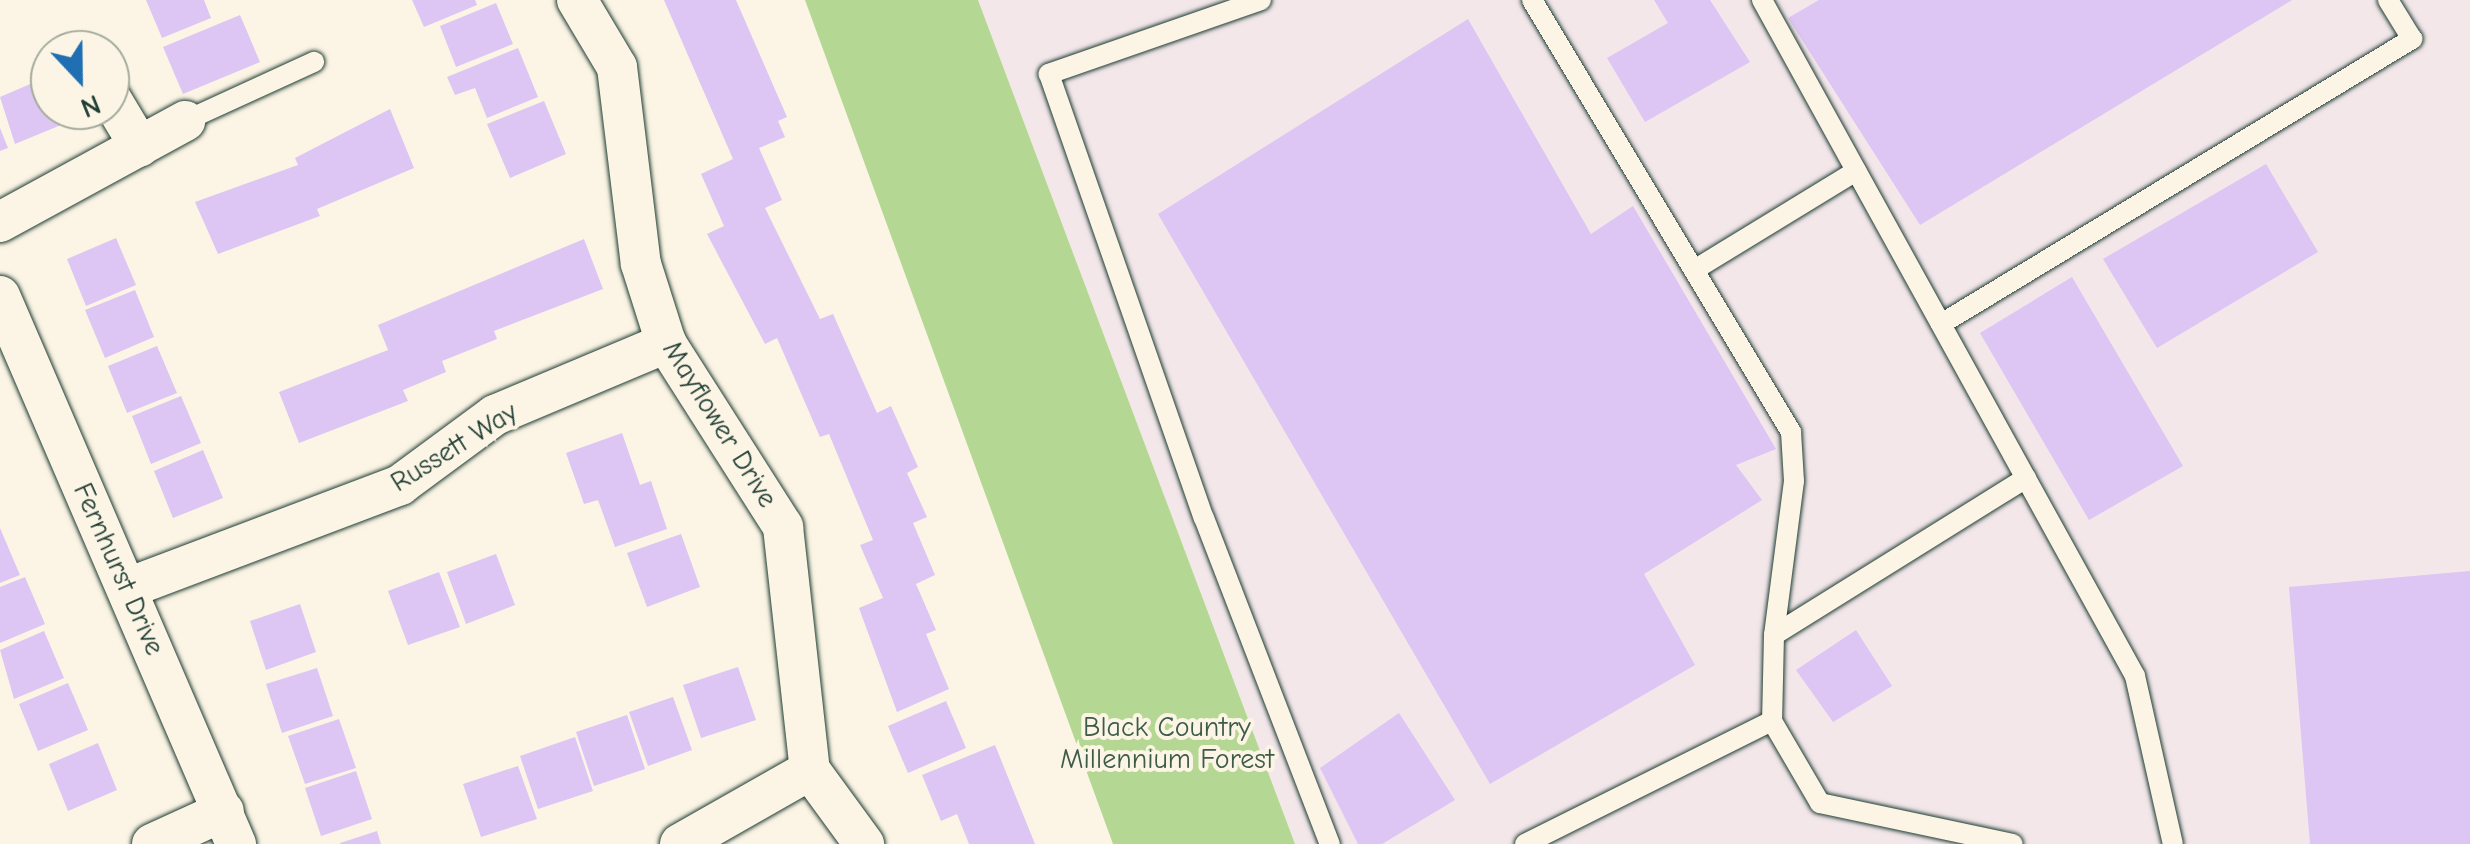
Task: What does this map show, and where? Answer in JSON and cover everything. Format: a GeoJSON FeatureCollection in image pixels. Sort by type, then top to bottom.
{"type":"FeatureCollection","features":[{"type":"Feature","properties":{"kind":"street","name":"Mayflower Drive"},"geometry":{"type":"LineString","coordinates":[[577,0],[617,66],[641,264],[666,343],[783,527],[810,770],[864,844]]}},
{"type":"Feature","properties":{"kind":"street"},"geometry":{"type":"LineString","coordinates":[[0,222],[185,121]]}},
{"type":"Feature","properties":{"kind":"street"},"geometry":{"type":"LineString","coordinates":[[130,130],[140,147]]}},
{"type":"Feature","properties":{"kind":"street","name":"Fernhurst Drive"},"geometry":{"type":"LineString","coordinates":[[0,296],[230,828]]}},
{"type":"Feature","properties":{"kind":"street","name":"Russett Way"},"geometry":{"type":"LineString","coordinates":[[128,588],[400,485],[495,415],[666,343]]}},
{"type":"Feature","properties":{"kind":"street"},"geometry":{"type":"LineString","coordinates":[[680,844],[810,770]]}},
{"type":"Feature","properties":{"kind":"street"},"geometry":{"type":"LineString","coordinates":[[152,844],[230,828]]}},
{"type":"Feature","properties":{"kind":"lane"},"geometry":{"type":"LineString","coordinates":[[1262,0],[1049,74],[1204,518],[1330,844]]}},
{"type":"Feature","properties":{"kind":"lane"},"geometry":{"type":"LineString","coordinates":[[1532,0],[1791,432],[1794,482],[1774,635],[1772,721],[1820,803],[2013,844]]}},
{"type":"Feature","properties":{"kind":"lane"},"geometry":{"type":"LineString","coordinates":[[1762,0],[2135,676],[2173,844]]}},
{"type":"Feature","properties":{"kind":"lane"},"geometry":{"type":"LineString","coordinates":[[1941,324],[2412,39],[2388,0]]}},
{"type":"Feature","properties":{"kind":"lane"},"geometry":{"type":"LineString","coordinates":[[185,121],[314,62]]}},
{"type":"Feature","properties":{"kind":"lane"},"geometry":{"type":"LineString","coordinates":[[1694,270],[1856,171]]}},
{"type":"Feature","properties":{"kind":"lane"},"geometry":{"type":"LineString","coordinates":[[1774,635],[2026,478]]}},
{"type":"Feature","properties":{"kind":"lane"},"geometry":{"type":"LineString","coordinates":[[1525,844],[1772,721]]}},
{"type":"Feature","properties":{"kind":"shaded area"},"geometry":{"type":"Polygon","coordinates":[[[978,0],[2470,0],[2470,844],[1295,844],[978,0]]]}},
{"type":"Feature","properties":{"kind":"green space","name":"Black Country Millennium Forest"},"geometry":{"type":"Polygon","coordinates":[[[805,0],[978,0],[1295,844],[1113,844],[805,0]]]}},
{"type":"Feature","properties":{"kind":"building"},"geometry":{"type":"Polygon","coordinates":[[[146,0],[204,0],[211,18],[162,38],[146,0]]]}},
{"type":"Feature","properties":{"kind":"building"},"geometry":{"type":"Polygon","coordinates":[[[412,0],[475,0],[477,5],[424,27],[412,0]]]}},
{"type":"Feature","properties":{"kind":"building"},"geometry":{"type":"Polygon","coordinates":[[[664,0],[736,0],[787,117],[778,121],[785,137],[759,148],[782,200],[765,208],[820,319],[833,314],[877,413],[891,406],[918,467],[907,473],[927,517],[913,523],[935,575],[916,584],[936,630],[926,634],[949,689],[897,712],[859,608],[883,598],[860,545],[873,540],[829,434],[820,437],[777,338],[765,344],[707,234],[724,226],[701,174],[733,159],[664,0]]]}},
{"type":"Feature","properties":{"kind":"building"},"geometry":{"type":"Polygon","coordinates":[[[1654,0],[1710,0],[1750,62],[1645,122],[1607,58],[1668,23],[1654,0]]]}},
{"type":"Feature","properties":{"kind":"building"},"geometry":{"type":"Polygon","coordinates":[[[1819,0],[2292,0],[1920,225],[1788,18],[1819,0]]]}},
{"type":"Feature","properties":{"kind":"building"},"geometry":{"type":"Polygon","coordinates":[[[496,3],[513,44],[456,67],[440,26],[496,3]]]}},
{"type":"Feature","properties":{"kind":"building"},"geometry":{"type":"Polygon","coordinates":[[[240,15],[260,62],[183,94],[163,47],[240,15]]]}},
{"type":"Feature","properties":{"kind":"building"},"geometry":{"type":"Polygon","coordinates":[[[1468,19],[1591,234],[1633,206],[1776,449],[1736,465],[1762,500],[1644,574],[1695,665],[1490,784],[1158,214],[1468,19]]]}},
{"type":"Feature","properties":{"kind":"building"},"geometry":{"type":"Polygon","coordinates":[[[518,48],[538,97],[487,118],[475,88],[455,95],[447,77],[518,48]]]}},
{"type":"Feature","properties":{"kind":"building"},"geometry":{"type":"Polygon","coordinates":[[[30,84],[30,130],[49,130],[15,144],[0,97],[30,84]]]}},
{"type":"Feature","properties":{"kind":"building"},"geometry":{"type":"Polygon","coordinates":[[[544,101],[566,154],[510,178],[487,124],[544,101]]]}},
{"type":"Feature","properties":{"kind":"building"},"geometry":{"type":"Polygon","coordinates":[[[390,109],[414,168],[317,209],[320,216],[218,254],[195,202],[298,165],[295,158],[390,109]]]}},
{"type":"Feature","properties":{"kind":"building"},"geometry":{"type":"Polygon","coordinates":[[[0,128],[8,148],[0,151],[0,128]]]}},
{"type":"Feature","properties":{"kind":"building"},"geometry":{"type":"Polygon","coordinates":[[[2266,164],[2318,252],[2157,348],[2103,259],[2266,164]]]}},
{"type":"Feature","properties":{"kind":"building"},"geometry":{"type":"Polygon","coordinates":[[[116,238],[136,285],[86,306],[67,259],[116,238]]]}},
{"type":"Feature","properties":{"kind":"building"},"geometry":{"type":"Polygon","coordinates":[[[584,239],[603,289],[494,331],[497,339],[442,361],[446,372],[403,390],[408,401],[299,443],[279,392],[388,350],[378,325],[584,239]]]}},
{"type":"Feature","properties":{"kind":"building"},"geometry":{"type":"Polygon","coordinates":[[[2072,277],[2183,466],[2089,520],[1980,333],[2072,277]]]}},
{"type":"Feature","properties":{"kind":"building"},"geometry":{"type":"Polygon","coordinates":[[[135,290],[154,337],[105,358],[85,310],[135,290]]]}},
{"type":"Feature","properties":{"kind":"building"},"geometry":{"type":"Polygon","coordinates":[[[157,346],[177,393],[127,413],[108,366],[157,346]]]}},
{"type":"Feature","properties":{"kind":"building"},"geometry":{"type":"Polygon","coordinates":[[[181,396],[201,443],[151,464],[132,416],[181,396]]]}},
{"type":"Feature","properties":{"kind":"building"},"geometry":{"type":"Polygon","coordinates":[[[622,433],[640,485],[651,481],[667,529],[615,547],[598,500],[584,504],[566,453],[622,433]]]}},
{"type":"Feature","properties":{"kind":"building"},"geometry":{"type":"Polygon","coordinates":[[[203,450],[223,498],[173,518],[154,471],[203,450]]]}},
{"type":"Feature","properties":{"kind":"building"},"geometry":{"type":"Polygon","coordinates":[[[0,528],[20,575],[0,583],[0,528]]]}},
{"type":"Feature","properties":{"kind":"building"},"geometry":{"type":"Polygon","coordinates":[[[681,534],[700,587],[647,607],[627,553],[681,534]]]}},
{"type":"Feature","properties":{"kind":"building"},"geometry":{"type":"Polygon","coordinates":[[[496,554],[515,605],[466,624],[447,572],[496,554]]]}},
{"type":"Feature","properties":{"kind":"building"},"geometry":{"type":"Polygon","coordinates":[[[2470,571],[2470,844],[2310,844],[2289,587],[2470,571]]]}},
{"type":"Feature","properties":{"kind":"building"},"geometry":{"type":"Polygon","coordinates":[[[439,572],[460,627],[408,645],[388,591],[439,572]]]}},
{"type":"Feature","properties":{"kind":"building"},"geometry":{"type":"Polygon","coordinates":[[[25,577],[45,624],[0,643],[0,587],[25,577]]]}},
{"type":"Feature","properties":{"kind":"building"},"geometry":{"type":"Polygon","coordinates":[[[300,604],[316,652],[266,670],[250,621],[300,604]]]}},
{"type":"Feature","properties":{"kind":"building"},"geometry":{"type":"Polygon","coordinates":[[[1856,630],[1892,686],[1833,722],[1796,670],[1856,630]]]}},
{"type":"Feature","properties":{"kind":"building"},"geometry":{"type":"Polygon","coordinates":[[[44,631],[64,678],[14,699],[0,650],[44,631]]]}},
{"type":"Feature","properties":{"kind":"building"},"geometry":{"type":"Polygon","coordinates":[[[738,667],[756,720],[701,738],[683,685],[738,667]]]}},
{"type":"Feature","properties":{"kind":"building"},"geometry":{"type":"Polygon","coordinates":[[[317,668],[333,716],[282,733],[266,684],[317,668]]]}},
{"type":"Feature","properties":{"kind":"building"},"geometry":{"type":"Polygon","coordinates":[[[68,683],[88,730],[38,751],[19,704],[68,683]]]}},
{"type":"Feature","properties":{"kind":"building"},"geometry":{"type":"Polygon","coordinates":[[[673,697],[692,750],[648,766],[629,712],[673,697]]]}},
{"type":"Feature","properties":{"kind":"building"},"geometry":{"type":"Polygon","coordinates":[[[946,701],[966,748],[908,773],[888,726],[946,701]]]}},
{"type":"Feature","properties":{"kind":"building"},"geometry":{"type":"Polygon","coordinates":[[[1399,713],[1455,800],[1382,844],[1358,844],[1320,768],[1399,713]]]}},
{"type":"Feature","properties":{"kind":"building"},"geometry":{"type":"Polygon","coordinates":[[[627,715],[645,769],[594,786],[576,732],[627,715]]]}},
{"type":"Feature","properties":{"kind":"building"},"geometry":{"type":"Polygon","coordinates":[[[339,719],[356,768],[305,784],[288,736],[339,719]]]}},
{"type":"Feature","properties":{"kind":"building"},"geometry":{"type":"Polygon","coordinates":[[[575,737],[593,791],[538,809],[520,756],[575,737]]]}},
{"type":"Feature","properties":{"kind":"building"},"geometry":{"type":"Polygon","coordinates":[[[98,743],[117,790],[68,811],[49,764],[98,743]]]}},
{"type":"Feature","properties":{"kind":"building"},"geometry":{"type":"Polygon","coordinates":[[[995,745],[1035,844],[969,844],[957,814],[941,821],[922,775],[995,745]]]}},
{"type":"Feature","properties":{"kind":"building"},"geometry":{"type":"Polygon","coordinates":[[[518,766],[537,819],[481,837],[463,784],[518,766]]]}},
{"type":"Feature","properties":{"kind":"building"},"geometry":{"type":"Polygon","coordinates":[[[356,771],[372,819],[321,836],[305,788],[356,771]]]}},
{"type":"Feature","properties":{"kind":"building"},"geometry":{"type":"Polygon","coordinates":[[[377,831],[381,844],[340,844],[340,843],[377,831]]]}}]}
